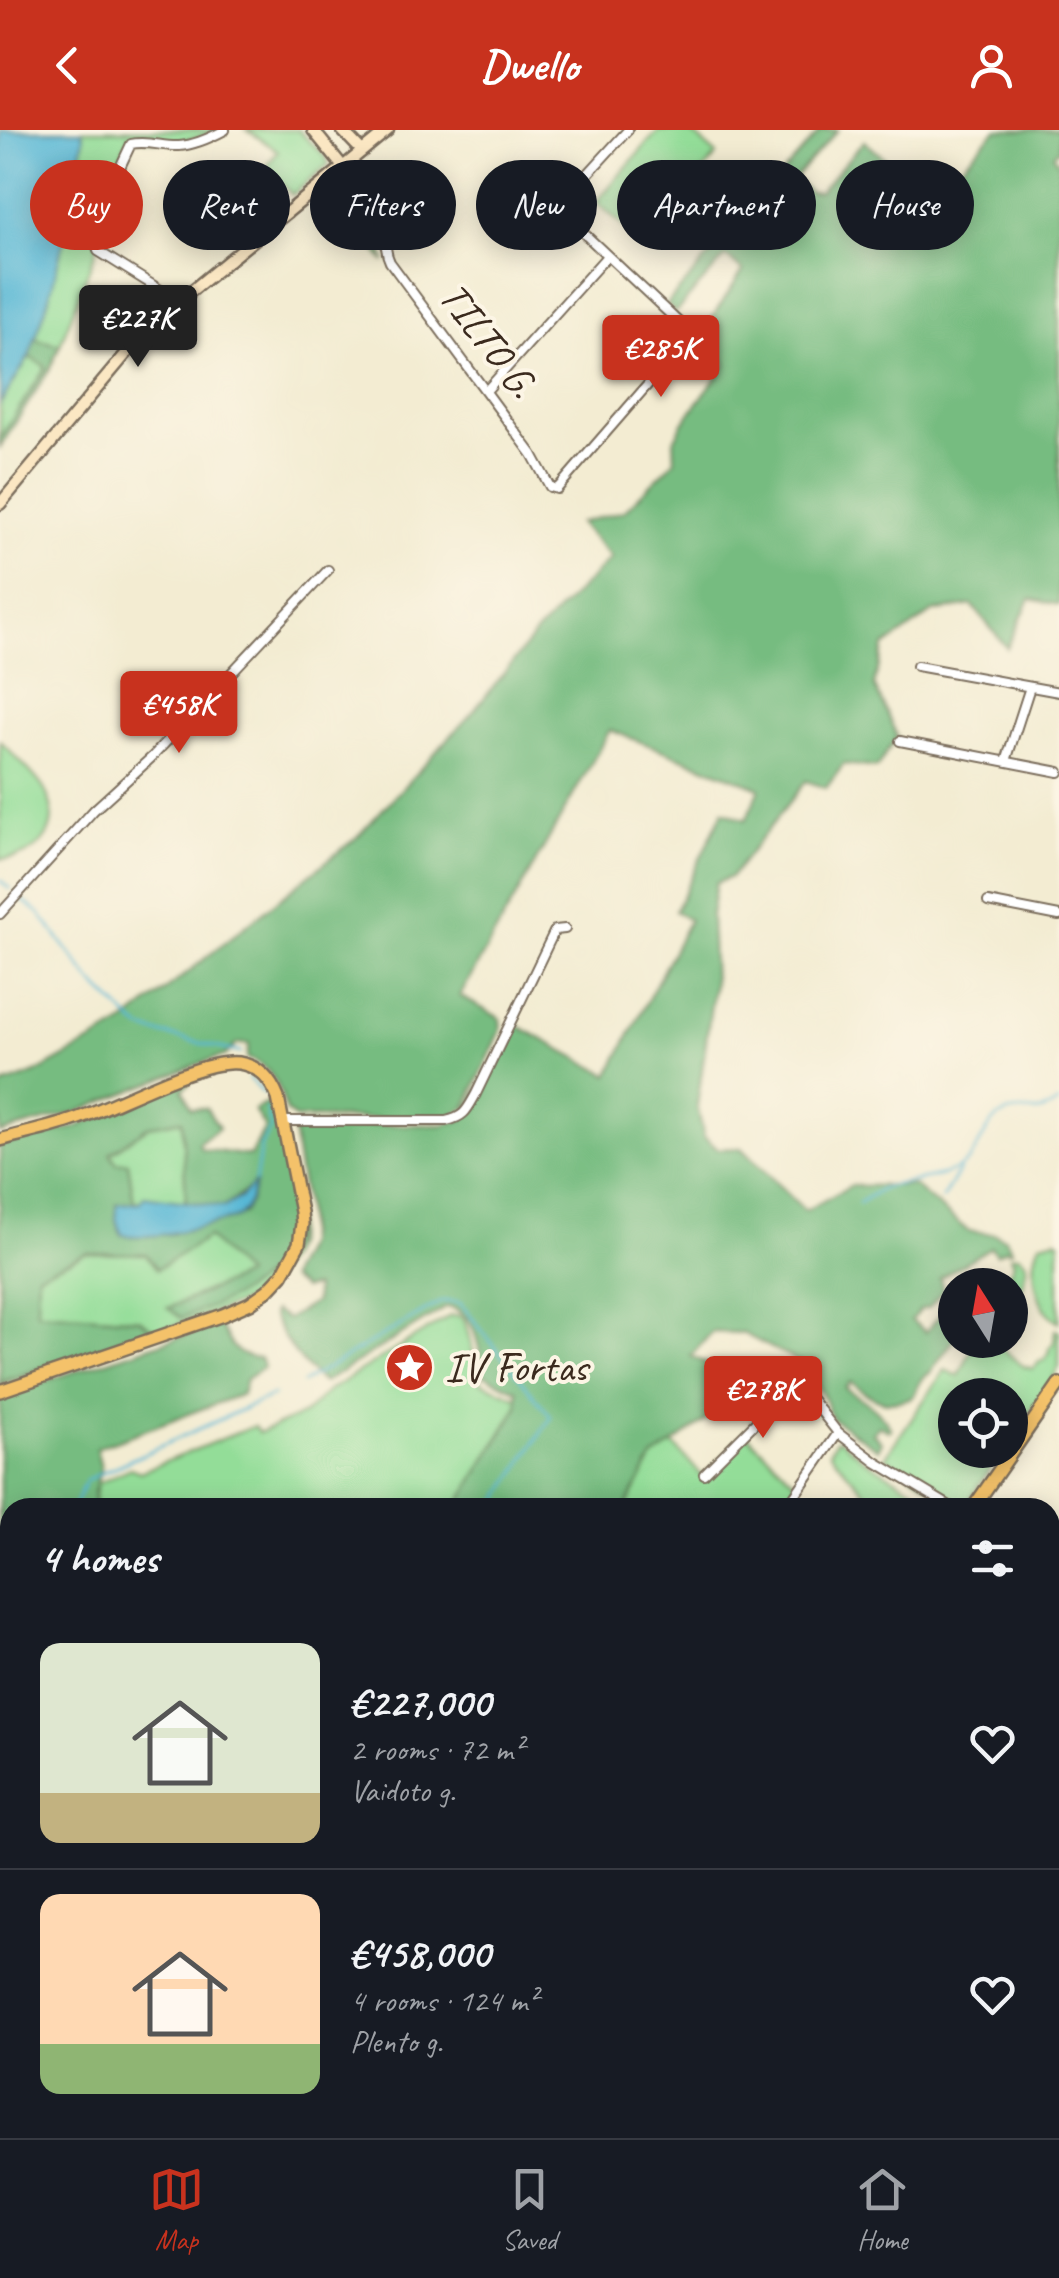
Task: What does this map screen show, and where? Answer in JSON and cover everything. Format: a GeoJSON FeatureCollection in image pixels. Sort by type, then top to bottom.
{"type":"FeatureCollection","features":[{"type":"Feature","properties":{"kind":"main road","name":"TILTO G."},"geometry":{"type":"LineString","coordinates":[[313,130],[338,160]]}},
{"type":"Feature","properties":{"kind":"main road"},"geometry":{"type":"LineString","coordinates":[[342,130],[362,151]]}},
{"type":"Feature","properties":{"kind":"main road"},"geometry":{"type":"LineString","coordinates":[[351,160],[388,130]]}},
{"type":"Feature","properties":{"kind":"main road"},"geometry":{"type":"LineString","coordinates":[[0,504],[136,341],[175,303],[310,193]]}},
{"type":"Feature","properties":{"kind":"main road"},"geometry":{"type":"LineString","coordinates":[[0,1140],[77,1119],[200,1070],[229,1063],[251,1066],[269,1080],[278,1098],[301,1212],[302,1236],[295,1255],[268,1290],[250,1303],[0,1391]]}},
{"type":"Feature","properties":{"kind":"main road"},"geometry":{"type":"LineString","coordinates":[[980,1498],[1059,1384]]}},
{"type":"Feature","properties":{"kind":"street"},"geometry":{"type":"LineString","coordinates":[[175,303],[98,251],[95,235],[131,144],[186,145],[226,130]]}},
{"type":"Feature","properties":{"kind":"street"},"geometry":{"type":"LineString","coordinates":[[486,392],[607,256],[560,211],[564,200],[628,130]]}},
{"type":"Feature","properties":{"kind":"street","name":"TILTO G."},"geometry":{"type":"LineString","coordinates":[[386,250],[390,262],[532,454],[550,487],[557,489],[690,336],[607,256]]}},
{"type":"Feature","properties":{"kind":"street"},"geometry":{"type":"LineString","coordinates":[[0,914],[94,810],[152,757],[328,570]]}},
{"type":"Feature","properties":{"kind":"street"},"geometry":{"type":"LineString","coordinates":[[917,666],[1059,692]]}},
{"type":"Feature","properties":{"kind":"street"},"geometry":{"type":"LineString","coordinates":[[1006,761],[1030,688]]}},
{"type":"Feature","properties":{"kind":"street"},"geometry":{"type":"LineString","coordinates":[[900,742],[1059,772]]}},
{"type":"Feature","properties":{"kind":"street"},"geometry":{"type":"LineString","coordinates":[[988,902],[1059,916]]}},
{"type":"Feature","properties":{"kind":"street"},"geometry":{"type":"LineString","coordinates":[[284,1121],[458,1119],[476,1094],[555,930],[565,929]]}},
{"type":"Feature","properties":{"kind":"street"},"geometry":{"type":"LineString","coordinates":[[704,1474],[797,1382],[838,1433],[876,1462],[936,1498]]}},
{"type":"Feature","properties":{"kind":"street"},"geometry":{"type":"LineString","coordinates":[[793,1498],[838,1433]]}},
{"type":"Feature","properties":{"kind":"green space"},"geometry":{"type":"Polygon","coordinates":[[[82,130],[220,130],[175,141],[129,136],[120,160],[79,160],[82,130]]]}},
{"type":"Feature","properties":{"kind":"green space"},"geometry":{"type":"Polygon","coordinates":[[[247,130],[298,130],[327,160],[310,160],[310,180],[292,195],[290,160],[271,160],[278,151],[247,130]]]}},
{"type":"Feature","properties":{"kind":"green space"},"geometry":{"type":"Polygon","coordinates":[[[659,130],[689,130],[717,155],[713,160],[633,160],[659,130]]]}},
{"type":"Feature","properties":{"kind":"green space"},"geometry":{"type":"Polygon","coordinates":[[[821,130],[838,130],[811,160],[794,160],[821,130]]]}},
{"type":"Feature","properties":{"kind":"green space"},"geometry":{"type":"Polygon","coordinates":[[[996,130],[1059,130],[1059,149],[1053,155],[1059,163],[1059,605],[1030,599],[1007,648],[972,605],[933,612],[884,647],[874,685],[897,736],[877,768],[844,764],[826,788],[806,781],[731,877],[716,883],[711,915],[714,984],[697,1106],[704,1137],[718,1149],[741,1148],[805,1211],[850,1186],[913,1185],[968,1231],[995,1234],[1006,1239],[1012,1250],[996,1254],[991,1247],[956,1268],[938,1268],[938,1297],[911,1320],[926,1332],[938,1317],[941,1358],[913,1397],[886,1402],[850,1382],[845,1388],[876,1410],[891,1429],[879,1425],[873,1433],[882,1442],[878,1449],[833,1419],[803,1364],[742,1333],[712,1332],[691,1356],[754,1386],[653,1458],[630,1498],[462,1498],[518,1407],[517,1390],[484,1375],[478,1344],[465,1316],[447,1307],[323,1383],[300,1360],[272,1315],[274,1311],[287,1319],[315,1302],[315,1287],[303,1289],[289,1279],[304,1247],[306,1229],[294,1127],[442,1125],[462,1120],[516,1025],[609,1075],[689,920],[675,911],[723,811],[746,820],[760,788],[610,730],[460,996],[500,1018],[501,1030],[466,1107],[447,1119],[295,1118],[286,1112],[269,1072],[247,1058],[249,1044],[237,1044],[225,1056],[75,1113],[0,1133],[0,1086],[34,1074],[122,1025],[357,837],[472,713],[537,632],[611,558],[579,523],[624,511],[675,461],[674,440],[726,364],[703,331],[743,271],[726,256],[675,313],[667,304],[715,250],[816,250],[816,192],[836,173],[836,250],[974,250],[974,160],[967,160],[996,130]]]}},
{"type":"Feature","properties":{"kind":"green space"},"geometry":{"type":"Polygon","coordinates":[[[864,141],[887,160],[847,160],[864,141]]]}},
{"type":"Feature","properties":{"kind":"green space"},"geometry":{"type":"Polygon","coordinates":[[[617,178],[617,221],[597,201],[617,178]]]}},
{"type":"Feature","properties":{"kind":"green space"},"geometry":{"type":"Polygon","coordinates":[[[60,250],[96,250],[60,345],[34,339],[60,250]]]}},
{"type":"Feature","properties":{"kind":"green space"},"geometry":{"type":"Polygon","coordinates":[[[34,339],[60,345],[50,369],[0,447],[0,438],[45,369],[29,357],[34,339]]]}},
{"type":"Feature","properties":{"kind":"green space"},"geometry":{"type":"Polygon","coordinates":[[[29,357],[45,369],[0,438],[0,404],[29,357]]]}},
{"type":"Feature","properties":{"kind":"green space"},"geometry":{"type":"Polygon","coordinates":[[[0,741],[40,783],[52,816],[45,838],[37,847],[14,858],[0,859],[0,741]]]}},
{"type":"Feature","properties":{"kind":"green space"},"geometry":{"type":"Polygon","coordinates":[[[187,1079],[189,1084],[183,1089],[191,1108],[206,1108],[219,1128],[198,1143],[202,1149],[250,1156],[265,1128],[254,1110],[273,1100],[293,1199],[292,1238],[284,1256],[255,1284],[232,1298],[181,1318],[168,1308],[245,1275],[208,1237],[157,1269],[146,1254],[86,1253],[38,1274],[37,1312],[139,1319],[152,1328],[0,1382],[0,1145],[76,1127],[187,1079]],[[182,1120],[149,1126],[110,1153],[117,1163],[128,1162],[134,1202],[117,1204],[171,1234],[243,1214],[255,1184],[224,1207],[186,1202],[182,1120]]]}},
{"type":"Feature","properties":{"kind":"green space"},"geometry":{"type":"Polygon","coordinates":[[[182,1120],[186,1202],[134,1202],[128,1163],[117,1163],[110,1154],[149,1126],[182,1120]]]}},
{"type":"Feature","properties":{"kind":"green space"},"geometry":{"type":"Polygon","coordinates":[[[293,1189],[296,1227],[289,1254],[272,1278],[243,1302],[0,1386],[0,1382],[151,1328],[139,1319],[36,1312],[38,1274],[86,1253],[146,1254],[157,1269],[208,1237],[246,1275],[168,1308],[182,1317],[240,1292],[279,1263],[291,1237],[293,1189]]]}},
{"type":"Feature","properties":{"kind":"green space"},"geometry":{"type":"Polygon","coordinates":[[[1057,1239],[1059,1322],[1044,1307],[1034,1275],[1040,1243],[1057,1239]]]}},
{"type":"Feature","properties":{"kind":"green space"},"geometry":{"type":"Polygon","coordinates":[[[1019,1255],[1027,1263],[1026,1268],[1012,1268],[1011,1256],[1019,1255]]]}},
{"type":"Feature","properties":{"kind":"green space"},"geometry":{"type":"Polygon","coordinates":[[[450,1316],[460,1316],[481,1382],[519,1398],[518,1406],[462,1498],[95,1498],[97,1484],[130,1468],[140,1472],[254,1426],[259,1433],[304,1414],[328,1391],[450,1316]]]}},
{"type":"Feature","properties":{"kind":"green space"},"geometry":{"type":"Polygon","coordinates":[[[218,1324],[234,1348],[260,1358],[264,1367],[246,1379],[242,1394],[96,1448],[101,1467],[94,1498],[0,1498],[0,1399],[218,1324]]]}},
{"type":"Feature","properties":{"kind":"green space"},"geometry":{"type":"Polygon","coordinates":[[[1055,1330],[1059,1331],[1059,1367],[1028,1414],[1028,1378],[939,1378],[945,1370],[959,1376],[968,1358],[1013,1358],[1033,1369],[1049,1349],[1055,1330]]]}},
{"type":"Feature","properties":{"kind":"green space"},"geometry":{"type":"Polygon","coordinates":[[[938,1380],[938,1468],[991,1468],[970,1498],[946,1498],[885,1457],[938,1380]]]}},
{"type":"Feature","properties":{"kind":"green space"},"geometry":{"type":"Polygon","coordinates":[[[746,1434],[798,1484],[788,1498],[631,1498],[653,1458],[673,1444],[704,1478],[746,1434]]]}},
{"type":"Feature","properties":{"kind":"green space"},"geometry":{"type":"Polygon","coordinates":[[[836,1440],[841,1440],[860,1457],[929,1498],[869,1498],[829,1452],[836,1440]]]}},
{"type":"Feature","properties":{"kind":"water"},"geometry":{"type":"Polygon","coordinates":[[[0,130],[82,130],[80,160],[30,160],[30,250],[61,250],[29,357],[0,404],[0,130]]]}},
{"type":"Feature","properties":{"kind":"water"},"geometry":{"type":"Polygon","coordinates":[[[255,1182],[246,1208],[234,1219],[136,1236],[122,1235],[116,1220],[117,1204],[140,1202],[144,1196],[224,1207],[255,1182]]]}},
{"type":"Feature","properties":{"kind":"waterway"},"geometry":{"type":"LineString","coordinates":[[0,880],[10,889]]}},
{"type":"Feature","properties":{"kind":"waterway"},"geometry":{"type":"LineString","coordinates":[[21,899],[39,913],[93,983],[141,1029],[241,1053]]}},
{"type":"Feature","properties":{"kind":"waterway"},"geometry":{"type":"LineString","coordinates":[[249,1078],[264,1094]]}},
{"type":"Feature","properties":{"kind":"waterway"},"geometry":{"type":"LineString","coordinates":[[859,1203],[887,1187],[962,1166],[999,1117],[1014,1111],[1037,1112],[1059,1102]]}},
{"type":"Feature","properties":{"kind":"waterway"},"geometry":{"type":"LineString","coordinates":[[255,1182],[261,1145],[271,1128],[267,1109]]}},
{"type":"Feature","properties":{"kind":"waterway"},"geometry":{"type":"LineString","coordinates":[[942,1199],[959,1170]]}},
{"type":"Feature","properties":{"kind":"waterway"},"geometry":{"type":"LineString","coordinates":[[302,1383],[442,1301],[460,1303],[551,1417],[499,1498]]}},
{"type":"Feature","properties":{"kind":"waterway"},"geometry":{"type":"LineString","coordinates":[[78,1498],[86,1480],[274,1395]]}},
{"type":"Feature","properties":{"kind":"place","name":"IV Fortas"},"geometry":{"type":"Point","coordinates":[410,1367]}}]}
